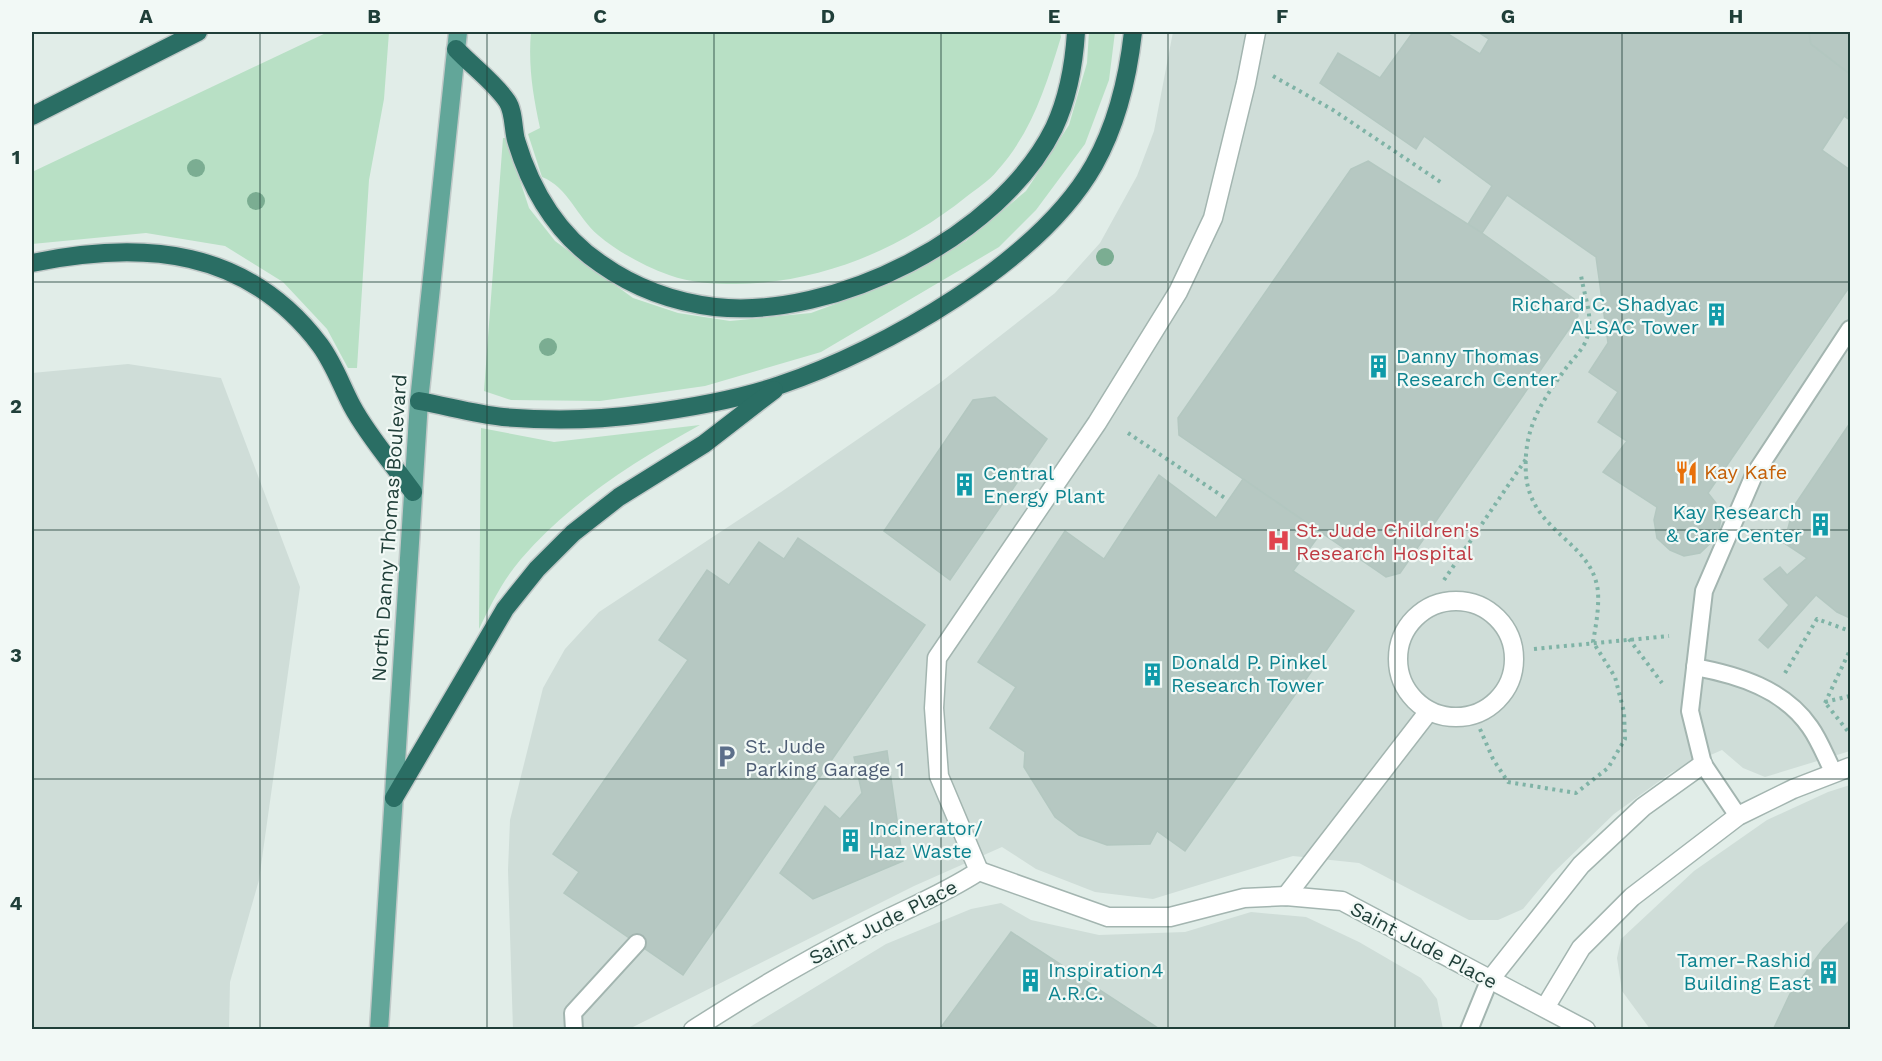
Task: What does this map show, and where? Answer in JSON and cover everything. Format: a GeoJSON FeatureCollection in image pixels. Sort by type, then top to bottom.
{"type":"FeatureCollection","features":[{"type":"Feature","properties":{"kind":"highway"},"geometry":{"type":"LineString","coordinates":[[32,116],[198,32]]}},
{"type":"Feature","properties":{"kind":"highway"},"geometry":{"type":"LineString","coordinates":[[457,40],[508,102],[516,139],[529,177],[550,214],[574,241],[599,263],[624,279],[652,292],[683,302],[716,307],[750,307],[781,304],[824,295],[866,281],[904,265],[976,220],[1008,193],[1033,162],[1054,128],[1067,92],[1076,32]]}},
{"type":"Feature","properties":{"kind":"highway"},"geometry":{"type":"LineString","coordinates":[[419,401],[503,417],[596,418],[688,407],[780,385],[831,364],[927,315],[996,268],[1033,239],[1057,214],[1094,165],[1117,109],[1129,70],[1133,32]]}},
{"type":"Feature","properties":{"kind":"highway"},"geometry":{"type":"LineString","coordinates":[[32,262],[68,255],[104,252],[166,253],[197,259],[226,269],[254,284],[295,316],[321,347],[337,373],[352,407],[412,492]]}},
{"type":"Feature","properties":{"kind":"highway"},"geometry":{"type":"LineString","coordinates":[[394,798],[505,609],[537,569],[573,533],[619,497],[704,444],[780,385]]}},
{"type":"Feature","properties":{"kind":"main road","name":"North Danny Thomas Boulevard"},"geometry":{"type":"LineString","coordinates":[[379,1029],[419,401],[457,40]]}},
{"type":"Feature","properties":{"kind":"street"},"geometry":{"type":"LineString","coordinates":[[979,871],[939,777],[934,708],[937,658],[1098,423],[1178,292],[1213,218],[1256,32]]}},
{"type":"Feature","properties":{"kind":"street"},"geometry":{"type":"LineString","coordinates":[[1440,603],[1471,603],[1487,610],[1503,624],[1512,641],[1515,662],[1506,690],[1498,700],[1482,711],[1462,717],[1448,717],[1429,711],[1413,698],[1399,672],[1398,652],[1408,627],[1422,613],[1440,603]]}},
{"type":"Feature","properties":{"kind":"street"},"geometry":{"type":"LineString","coordinates":[[1286,896],[1429,711]]}},
{"type":"Feature","properties":{"kind":"street"},"geometry":{"type":"LineString","coordinates":[[1490,981],[1581,865],[1643,807],[1703,764]]}},
{"type":"Feature","properties":{"kind":"street"},"geometry":{"type":"LineString","coordinates":[[1546,1006],[1581,948],[1632,897],[1738,816],[1842,770]]}},
{"type":"Feature","properties":{"kind":"street","name":"Saint Jude Place"},"geometry":{"type":"LineString","coordinates":[[693,1029],[778,976],[870,928],[945,893],[979,871],[1108,917],[1170,917],[1234,899],[1286,896],[1342,901],[1490,981],[1546,1006],[1586,1029]]}},
{"type":"Feature","properties":{"kind":"lane"},"geometry":{"type":"LineString","coordinates":[[1738,816],[1703,764],[1690,711],[1704,591],[1754,475],[1851,329]]}},
{"type":"Feature","properties":{"kind":"lane"},"geometry":{"type":"LineString","coordinates":[[1695,667],[1737,675],[1778,695],[1810,726],[1842,770]]}},
{"type":"Feature","properties":{"kind":"lane"},"geometry":{"type":"LineString","coordinates":[[574,1029],[573,1013],[637,943]]}},
{"type":"Feature","properties":{"kind":"lane"},"geometry":{"type":"LineString","coordinates":[[1469,1029],[1490,981]]}},
{"type":"Feature","properties":{"kind":"path"},"geometry":{"type":"LineString","coordinates":[[1250,65],[1296,87],[1334,110],[1442,183]]}},
{"type":"Feature","properties":{"kind":"path"},"geometry":{"type":"LineString","coordinates":[[1480,729],[1492,759],[1508,782],[1576,793],[1608,768],[1625,740],[1624,712],[1615,677],[1593,642],[1598,615],[1598,590],[1587,563],[1575,546],[1559,536],[1536,512],[1526,478],[1531,422],[1587,339],[1590,318],[1581,275]]}},
{"type":"Feature","properties":{"kind":"path"},"geometry":{"type":"LineString","coordinates":[[1128,433],[1225,498]]}},
{"type":"Feature","properties":{"kind":"path"},"geometry":{"type":"LineString","coordinates":[[1444,580],[1526,459]]}},
{"type":"Feature","properties":{"kind":"path"},"geometry":{"type":"LineString","coordinates":[[1791,665],[1817,619],[1851,631]]}},
{"type":"Feature","properties":{"kind":"path"},"geometry":{"type":"LineString","coordinates":[[1533,649],[1669,636]]}},
{"type":"Feature","properties":{"kind":"path"},"geometry":{"type":"LineString","coordinates":[[1629,639],[1662,683]]}},
{"type":"Feature","properties":{"kind":"path"},"geometry":{"type":"LineString","coordinates":[[1824,703],[1851,650]]}},
{"type":"Feature","properties":{"kind":"path"},"geometry":{"type":"LineString","coordinates":[[1824,703],[1851,696]]}},
{"type":"Feature","properties":{"kind":"path"},"geometry":{"type":"LineString","coordinates":[[1824,703],[1851,734]]}},
{"type":"Feature","properties":{"kind":"shaded area","name":"St. Jude Children's Research Hospital"},"geometry":{"type":"Polygon","coordinates":[[[1173,32],[1850,32],[1850,751],[1765,777],[1743,768],[1722,750],[1672,772],[1614,814],[1552,874],[1523,909],[1498,920],[1469,920],[1359,863],[1293,856],[1153,899],[1095,892],[1036,869],[1002,847],[914,886],[629,1029],[513,1030],[508,870],[510,820],[543,688],[565,649],[599,612],[781,492],[941,382],[1055,293],[1100,243],[1137,176],[1154,131],[1173,32]]]}},
{"type":"Feature","properties":{"kind":"shaded area"},"geometry":{"type":"Polygon","coordinates":[[[128,364],[221,378],[300,587],[259,880],[230,982],[229,1029],[32,1029],[32,373],[128,364]]]}},
{"type":"Feature","properties":{"kind":"shaded area"},"geometry":{"type":"Polygon","coordinates":[[[1850,785],[1850,1029],[1650,1029],[1622,991],[1617,958],[1621,939],[1694,871],[1767,820],[1828,792],[1850,785]]]}},
{"type":"Feature","properties":{"kind":"shaded area"},"geometry":{"type":"Polygon","coordinates":[[[1001,903],[1031,920],[1099,935],[1185,932],[1251,912],[1306,917],[1359,942],[1421,978],[1437,999],[1443,1029],[745,1030],[886,944],[971,909],[1001,903]]]}},
{"type":"Feature","properties":{"kind":"green space"},"geometry":{"type":"Polygon","coordinates":[[[328,32],[389,32],[384,99],[369,180],[357,368],[348,368],[327,329],[283,282],[225,246],[146,233],[32,244],[32,172],[328,32]]]}},
{"type":"Feature","properties":{"kind":"green space"},"geometry":{"type":"Polygon","coordinates":[[[531,32],[1060,32],[1061,37],[1037,108],[1020,140],[990,178],[941,216],[886,248],[828,270],[767,282],[727,284],[677,278],[632,258],[598,235],[566,195],[542,177],[528,134],[540,128],[532,80],[531,32]]]}},
{"type":"Feature","properties":{"kind":"green space"},"geometry":{"type":"Polygon","coordinates":[[[1089,32],[1115,32],[1109,80],[1085,144],[1036,210],[999,247],[821,352],[705,386],[600,401],[511,400],[484,391],[503,138],[506,138],[529,208],[555,241],[633,298],[678,313],[730,321],[811,313],[889,284],[966,241],[1026,191],[1069,125],[1087,63],[1089,32]]]}},
{"type":"Feature","properties":{"kind":"green space"},"geometry":{"type":"Polygon","coordinates":[[[700,425],[628,468],[560,519],[521,559],[509,575],[479,629],[481,428],[554,442],[700,425]]]}},
{"type":"Feature","properties":{"kind":"building","name":"Richard C. Shadyac ALSAC Tower"},"geometry":{"type":"Polygon","coordinates":[[[1413,32],[1445,32],[1480,54],[1489,39],[1478,32],[1809,32],[1811,44],[1850,74],[1850,107],[1822,150],[1850,170],[1850,286],[1708,493],[1716,503],[1721,518],[1718,536],[1700,553],[1684,556],[1670,550],[1657,538],[1654,520],[1657,507],[1603,472],[1627,441],[1598,422],[1618,392],[1589,372],[1608,343],[1596,257],[1507,195],[1482,233],[1468,224],[1492,186],[1424,136],[1416,149],[1320,83],[1338,53],[1380,78],[1413,32]]]}},
{"type":"Feature","properties":{"kind":"building"},"geometry":{"type":"Polygon","coordinates":[[[1809,32],[1850,32],[1850,74],[1811,44],[1809,32]]]}},
{"type":"Feature","properties":{"kind":"building"},"geometry":{"type":"Polygon","coordinates":[[[1850,107],[1850,120],[1844,116],[1850,107]]]}},
{"type":"Feature","properties":{"kind":"building","name":"Danny Thomas Research Center"},"geometry":{"type":"Polygon","coordinates":[[[1368,161],[1482,233],[1574,299],[1578,316],[1400,573],[1386,577],[1179,435],[1178,418],[1351,169],[1368,161]]]}},
{"type":"Feature","properties":{"kind":"building","name":"Central Energy Plant"},"geometry":{"type":"Polygon","coordinates":[[[995,397],[1047,439],[950,580],[884,531],[973,400],[995,397]]]}},
{"type":"Feature","properties":{"kind":"building","name":"Kay Research & Care Center"},"geometry":{"type":"Polygon","coordinates":[[[1850,423],[1850,618],[1837,612],[1816,595],[1768,648],[1759,640],[1789,605],[1764,579],[1780,567],[1787,575],[1807,558],[1784,543],[1794,506],[1850,423]]]}},
{"type":"Feature","properties":{"kind":"building","name":"Donald P. Pinkel Research Tower"},"geometry":{"type":"Polygon","coordinates":[[[1159,475],[1216,518],[1243,479],[1321,533],[1293,571],[1354,611],[1185,851],[1157,831],[1150,844],[1107,845],[1079,835],[1055,817],[1024,767],[1025,752],[990,728],[1016,687],[978,662],[1065,531],[1104,559],[1159,475]]]}},
{"type":"Feature","properties":{"kind":"building","name":"St. Jude Parking Garage 1"},"geometry":{"type":"Polygon","coordinates":[[[798,538],[925,625],[683,975],[564,893],[579,872],[553,854],[688,660],[659,640],[707,570],[729,585],[759,542],[784,559],[798,538]]]}},
{"type":"Feature","properties":{"kind":"building","name":"Incinerator/ Haz Waste"},"geometry":{"type":"Polygon","coordinates":[[[887,751],[903,861],[813,899],[780,873],[825,806],[840,819],[862,793],[854,757],[887,751]]]}},
{"type":"Feature","properties":{"kind":"building","name":"Tamer-Rashid Building East"},"geometry":{"type":"Polygon","coordinates":[[[1850,920],[1850,1030],[1773,1030],[1790,994],[1823,949],[1850,920]]]}},
{"type":"Feature","properties":{"kind":"building","name":"Inspiration4 A.R.C."},"geometry":{"type":"Polygon","coordinates":[[[1011,932],[1161,1030],[939,1030],[1011,932]]]}},
{"type":"Feature","properties":{"kind":"place","name":"Richard C. Shadyac ALSAC Tower"},"geometry":{"type":"Point","coordinates":[1717,315]}},
{"type":"Feature","properties":{"kind":"place","name":"Danny Thomas Research Center"},"geometry":{"type":"Point","coordinates":[1378,367]}},
{"type":"Feature","properties":{"kind":"place","name":"Kay Kafe"},"geometry":{"type":"Point","coordinates":[1686,472]}},
{"type":"Feature","properties":{"kind":"place","name":"Central Energy Plant"},"geometry":{"type":"Point","coordinates":[965,485]}},
{"type":"Feature","properties":{"kind":"place","name":"Kay Research & Care Center"},"geometry":{"type":"Point","coordinates":[1820,524]}},
{"type":"Feature","properties":{"kind":"place","name":"St. Jude Children's Research Hospital"},"geometry":{"type":"Point","coordinates":[1278,541]}},
{"type":"Feature","properties":{"kind":"place","name":"Donald P. Pinkel Research Tower"},"geometry":{"type":"Point","coordinates":[1153,674]}},
{"type":"Feature","properties":{"kind":"place","name":"St. Jude Parking Garage 1"},"geometry":{"type":"Point","coordinates":[727,757]}},
{"type":"Feature","properties":{"kind":"place","name":"Incinerator/ Haz Waste"},"geometry":{"type":"Point","coordinates":[851,840]}},
{"type":"Feature","properties":{"kind":"place","name":"Tamer-Rashid Building East"},"geometry":{"type":"Point","coordinates":[1829,972]}},
{"type":"Feature","properties":{"kind":"place","name":"Inspiration4 A.R.C."},"geometry":{"type":"Point","coordinates":[1030,981]}}]}
